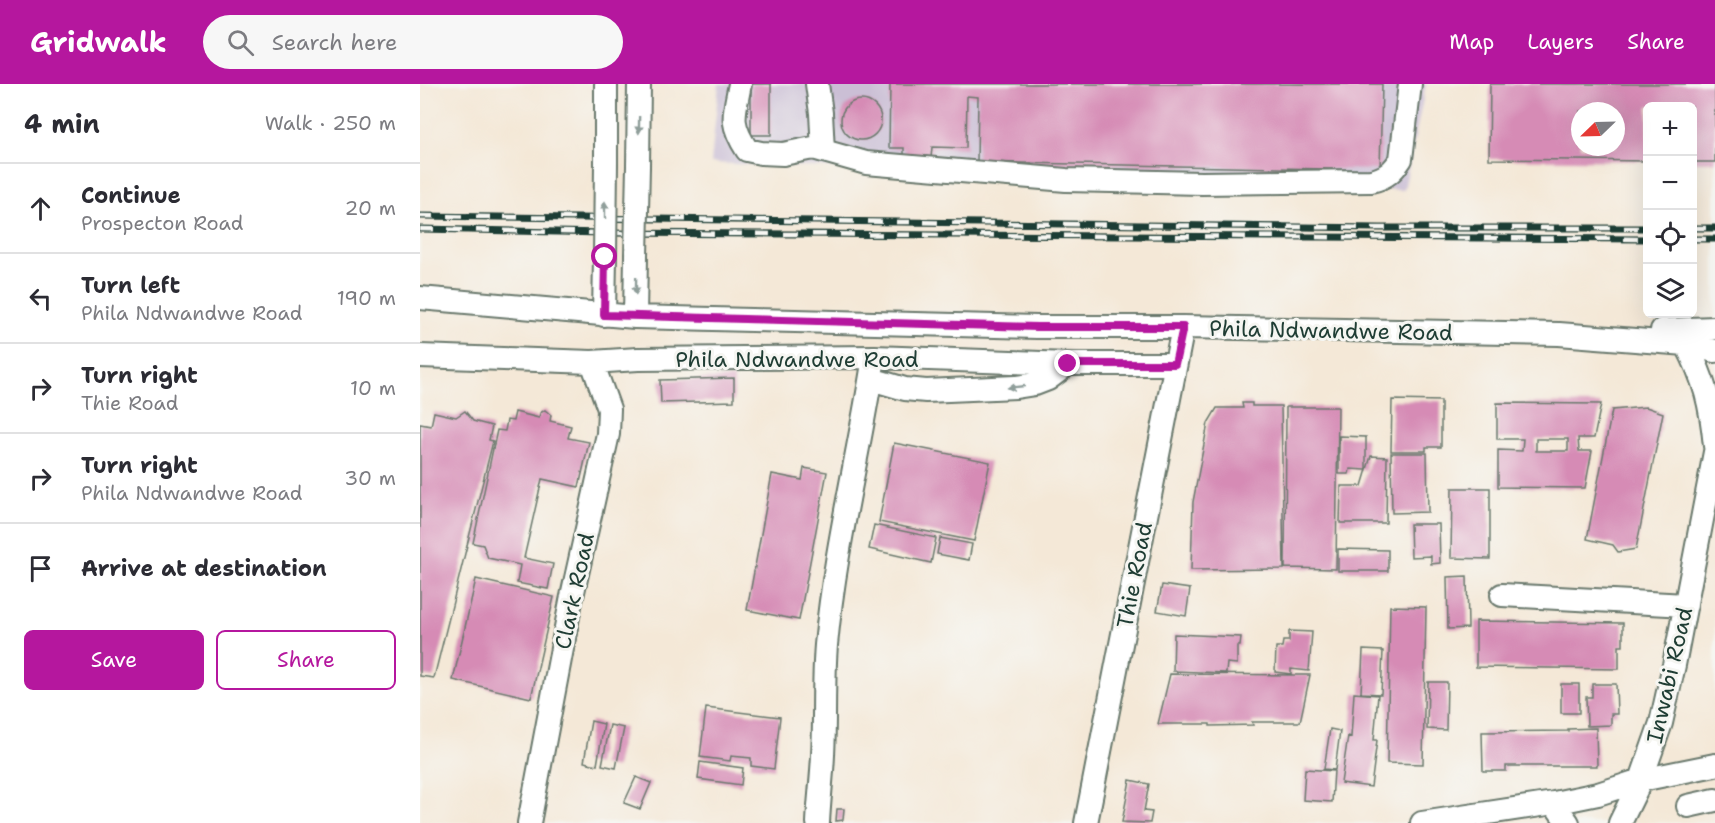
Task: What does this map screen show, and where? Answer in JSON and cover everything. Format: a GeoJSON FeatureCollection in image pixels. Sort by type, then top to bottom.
{"type":"FeatureCollection","features":[{"type":"Feature","properties":{"kind":"street"},"geometry":{"type":"LineString","coordinates":[[604,315],[606,84]]}},
{"type":"Feature","properties":{"kind":"street"},"geometry":{"type":"LineString","coordinates":[[635,317],[639,84]]}},
{"type":"Feature","properties":{"kind":"street"},"geometry":{"type":"LineString","coordinates":[[740,84],[733,118],[735,129],[747,150],[783,154],[813,148],[866,163],[1066,180],[1202,183],[1371,181],[1388,175],[1401,159],[1410,84]]}},
{"type":"Feature","properties":{"kind":"street"},"geometry":{"type":"LineString","coordinates":[[817,84],[823,151]]}},
{"type":"Feature","properties":{"kind":"street","name":"Phila Ndwandwe Road"},"geometry":{"type":"LineString","coordinates":[[420,298],[635,317],[1037,327],[1183,327],[1559,334],[1715,328]]}},
{"type":"Feature","properties":{"kind":"street","name":"Thie Road"},"geometry":{"type":"LineString","coordinates":[[1086,823],[1183,327]]}},
{"type":"Feature","properties":{"kind":"street","name":"Phila Ndwandwe Road"},"geometry":{"type":"LineString","coordinates":[[1559,334],[1686,344],[1715,351]]}},
{"type":"Feature","properties":{"kind":"street"},"geometry":{"type":"LineString","coordinates":[[1686,344],[1704,383],[1711,407],[1715,446]]}},
{"type":"Feature","properties":{"kind":"street","name":"Phila Ndwandwe Road"},"geometry":{"type":"LineString","coordinates":[[420,356],[592,362],[638,359],[873,368],[1175,364]]}},
{"type":"Feature","properties":{"kind":"street","name":"Clark Road"},"geometry":{"type":"LineString","coordinates":[[529,823],[571,601],[608,434],[609,409],[592,362]]}},
{"type":"Feature","properties":{"kind":"street"},"geometry":{"type":"LineString","coordinates":[[818,823],[824,753],[823,701],[832,593],[873,368],[905,389],[927,391],[1035,384],[1048,379],[1068,364]]}},
{"type":"Feature","properties":{"kind":"street","name":"Inwabi Road"},"geometry":{"type":"LineString","coordinates":[[1620,823],[1641,780],[1661,723],[1686,605],[1708,525],[1715,452]]}},
{"type":"Feature","properties":{"kind":"street"},"geometry":{"type":"LineString","coordinates":[[1502,595],[1686,605]]}},
{"type":"Feature","properties":{"kind":"street"},"geometry":{"type":"LineString","coordinates":[[1422,823],[1525,815],[1554,803],[1598,794],[1641,780],[1715,765]]}},
{"type":"Feature","properties":{"kind":"street"},"geometry":{"type":"LineString","coordinates":[[1688,806],[1715,800]]}},
{"type":"Feature","properties":{"kind":"street"},"geometry":{"type":"LineString","coordinates":[[1554,803],[1568,823]]}},
{"type":"Feature","properties":{"kind":"shaded area"},"geometry":{"type":"Polygon","coordinates":[[[719,84],[1426,84],[1404,190],[711,163],[719,84]]]}},
{"type":"Feature","properties":{"kind":"building"},"geometry":{"type":"Polygon","coordinates":[[[751,84],[771,84],[771,135],[751,135],[751,84]]]}},
{"type":"Feature","properties":{"kind":"building"},"geometry":{"type":"Polygon","coordinates":[[[890,84],[1382,84],[1380,170],[977,162],[978,97],[967,96],[966,148],[932,147],[931,158],[904,158],[904,148],[889,148],[890,84]]]}},
{"type":"Feature","properties":{"kind":"building"},"geometry":{"type":"Polygon","coordinates":[[[1490,84],[1715,84],[1715,162],[1697,162],[1697,102],[1643,102],[1643,161],[1489,159],[1490,84]]]}},
{"type":"Feature","properties":{"kind":"building"},"geometry":{"type":"Polygon","coordinates":[[[861,100],[869,101],[875,106],[880,112],[880,128],[875,134],[869,139],[861,140],[853,139],[847,134],[842,128],[841,120],[842,112],[847,106],[853,101],[861,100]]]}},
{"type":"Feature","properties":{"kind":"building"},"geometry":{"type":"Polygon","coordinates":[[[734,378],[734,401],[661,403],[660,380],[734,378]]]}},
{"type":"Feature","properties":{"kind":"building"},"geometry":{"type":"Polygon","coordinates":[[[1392,400],[1441,401],[1441,447],[1426,447],[1426,451],[1391,451],[1392,400]]]}},
{"type":"Feature","properties":{"kind":"building"},"geometry":{"type":"Polygon","coordinates":[[[1242,403],[1252,403],[1252,406],[1281,406],[1284,569],[1191,570],[1193,502],[1208,423],[1217,408],[1243,408],[1242,403]]]}},
{"type":"Feature","properties":{"kind":"building"},"geometry":{"type":"Polygon","coordinates":[[[1497,403],[1601,404],[1594,438],[1578,438],[1579,451],[1592,451],[1585,488],[1498,487],[1498,450],[1522,451],[1523,439],[1497,439],[1497,403]],[[1536,439],[1536,451],[1568,451],[1568,439],[1536,439]]]}},
{"type":"Feature","properties":{"kind":"building"},"geometry":{"type":"Polygon","coordinates":[[[1286,407],[1338,407],[1336,569],[1285,568],[1286,407]]]}},
{"type":"Feature","properties":{"kind":"building"},"geometry":{"type":"Polygon","coordinates":[[[1646,407],[1663,413],[1636,549],[1618,552],[1613,545],[1587,539],[1612,410],[1646,407]]]}},
{"type":"Feature","properties":{"kind":"building"},"geometry":{"type":"Polygon","coordinates":[[[545,410],[551,415],[550,421],[571,426],[568,438],[589,442],[579,487],[542,479],[524,558],[553,564],[548,589],[517,583],[520,565],[488,558],[483,545],[473,543],[497,430],[505,431],[507,420],[513,421],[515,412],[539,418],[540,413],[545,410]]]}},
{"type":"Feature","properties":{"kind":"building"},"geometry":{"type":"Polygon","coordinates":[[[465,411],[473,421],[492,426],[489,440],[493,441],[434,678],[420,676],[420,424],[431,426],[434,412],[456,417],[465,411]]]}},
{"type":"Feature","properties":{"kind":"building"},"geometry":{"type":"Polygon","coordinates":[[[1339,436],[1366,437],[1366,470],[1350,469],[1349,474],[1339,474],[1339,436]]]}},
{"type":"Feature","properties":{"kind":"building"},"geometry":{"type":"Polygon","coordinates":[[[894,443],[990,462],[974,541],[879,522],[894,443]]]}},
{"type":"Feature","properties":{"kind":"building"},"geometry":{"type":"Polygon","coordinates":[[[1391,453],[1427,453],[1428,512],[1392,513],[1391,453]]]}},
{"type":"Feature","properties":{"kind":"building"},"geometry":{"type":"Polygon","coordinates":[[[1371,456],[1387,457],[1386,523],[1340,523],[1341,486],[1362,486],[1371,456]]]}},
{"type":"Feature","properties":{"kind":"building"},"geometry":{"type":"Polygon","coordinates":[[[804,468],[827,472],[799,620],[747,610],[772,474],[802,480],[804,468]]]}},
{"type":"Feature","properties":{"kind":"building"},"geometry":{"type":"Polygon","coordinates":[[[1452,488],[1490,488],[1490,559],[1451,558],[1452,488]]]}},
{"type":"Feature","properties":{"kind":"building"},"geometry":{"type":"Polygon","coordinates":[[[1410,524],[1439,524],[1440,563],[1431,564],[1431,556],[1411,557],[1410,524]]]}},
{"type":"Feature","properties":{"kind":"building"},"geometry":{"type":"Polygon","coordinates":[[[874,525],[936,538],[931,563],[869,549],[874,525]]]}},
{"type":"Feature","properties":{"kind":"building"},"geometry":{"type":"Polygon","coordinates":[[[940,538],[972,544],[969,560],[937,554],[940,538]]]}},
{"type":"Feature","properties":{"kind":"building"},"geometry":{"type":"Polygon","coordinates":[[[1338,549],[1388,550],[1388,571],[1338,571],[1338,549]]]}},
{"type":"Feature","properties":{"kind":"building"},"geometry":{"type":"Polygon","coordinates":[[[1467,576],[1468,628],[1448,629],[1447,577],[1467,576]]]}},
{"type":"Feature","properties":{"kind":"building"},"geometry":{"type":"Polygon","coordinates":[[[476,579],[554,597],[531,698],[453,680],[476,579]]]}},
{"type":"Feature","properties":{"kind":"building"},"geometry":{"type":"Polygon","coordinates":[[[1162,585],[1190,589],[1186,616],[1157,611],[1162,585]]]}},
{"type":"Feature","properties":{"kind":"building"},"geometry":{"type":"Polygon","coordinates":[[[1390,606],[1426,607],[1423,764],[1387,763],[1390,606]]]}},
{"type":"Feature","properties":{"kind":"building"},"geometry":{"type":"Polygon","coordinates":[[[1476,621],[1623,623],[1623,646],[1619,646],[1619,669],[1476,667],[1476,621]]]}},
{"type":"Feature","properties":{"kind":"building"},"geometry":{"type":"Polygon","coordinates":[[[1289,631],[1312,632],[1309,671],[1291,669],[1291,674],[1275,672],[1276,647],[1282,647],[1283,641],[1289,641],[1289,631]]]}},
{"type":"Feature","properties":{"kind":"building"},"geometry":{"type":"Polygon","coordinates":[[[1174,634],[1241,637],[1240,646],[1237,646],[1237,664],[1227,663],[1226,673],[1173,671],[1174,634]]]}},
{"type":"Feature","properties":{"kind":"building"},"geometry":{"type":"Polygon","coordinates":[[[1363,650],[1383,651],[1381,694],[1361,693],[1363,650]]]}},
{"type":"Feature","properties":{"kind":"building"},"geometry":{"type":"Polygon","coordinates":[[[1170,674],[1310,675],[1300,722],[1252,722],[1253,725],[1210,726],[1210,724],[1158,724],[1170,674]]]}},
{"type":"Feature","properties":{"kind":"building"},"geometry":{"type":"Polygon","coordinates":[[[1428,682],[1447,682],[1446,730],[1427,729],[1428,682]]]}},
{"type":"Feature","properties":{"kind":"building"},"geometry":{"type":"Polygon","coordinates":[[[1561,684],[1579,684],[1579,713],[1561,713],[1561,684]]]}},
{"type":"Feature","properties":{"kind":"building"},"geometry":{"type":"Polygon","coordinates":[[[1592,684],[1616,684],[1617,714],[1611,714],[1611,725],[1587,726],[1586,697],[1592,697],[1592,684]]]}},
{"type":"Feature","properties":{"kind":"building"},"geometry":{"type":"Polygon","coordinates":[[[1354,693],[1378,695],[1374,740],[1377,740],[1371,787],[1341,783],[1348,736],[1351,737],[1354,693]]]}},
{"type":"Feature","properties":{"kind":"building"},"geometry":{"type":"Polygon","coordinates":[[[706,708],[780,717],[774,769],[751,766],[751,758],[731,756],[730,761],[700,757],[706,708]]]}},
{"type":"Feature","properties":{"kind":"building"},"geometry":{"type":"Polygon","coordinates":[[[591,721],[604,724],[597,765],[584,762],[591,721]]]}},
{"type":"Feature","properties":{"kind":"building"},"geometry":{"type":"Polygon","coordinates":[[[610,725],[624,728],[616,768],[602,765],[610,725]]]}},
{"type":"Feature","properties":{"kind":"building"},"geometry":{"type":"Polygon","coordinates":[[[1596,728],[1597,766],[1506,766],[1506,771],[1483,771],[1482,732],[1568,731],[1568,729],[1596,728]]]}},
{"type":"Feature","properties":{"kind":"building"},"geometry":{"type":"Polygon","coordinates":[[[1330,729],[1340,731],[1335,770],[1324,769],[1330,729]]]}},
{"type":"Feature","properties":{"kind":"building"},"geometry":{"type":"Polygon","coordinates":[[[700,762],[743,768],[741,785],[698,779],[700,762]]]}},
{"type":"Feature","properties":{"kind":"building"},"geometry":{"type":"Polygon","coordinates":[[[1305,769],[1334,771],[1332,802],[1303,800],[1305,769]]]}},
{"type":"Feature","properties":{"kind":"building"},"geometry":{"type":"Polygon","coordinates":[[[636,777],[651,783],[640,809],[624,803],[636,777]]]}},
{"type":"Feature","properties":{"kind":"building"},"geometry":{"type":"Polygon","coordinates":[[[1130,780],[1149,784],[1144,811],[1152,812],[1150,823],[1122,822],[1130,780]]]}},
{"type":"Feature","properties":{"kind":"building"},"geometry":{"type":"Polygon","coordinates":[[[837,809],[844,809],[843,820],[836,821],[837,809]]]}},
{"type":"Feature","properties":{"kind":"railway"},"geometry":{"type":"LineString","coordinates":[[420,216],[1380,228],[1643,228]]}},
{"type":"Feature","properties":{"kind":"railway"},"geometry":{"type":"LineString","coordinates":[[1697,228],[1715,228]]}},
{"type":"Feature","properties":{"kind":"railway"},"geometry":{"type":"LineString","coordinates":[[420,229],[604,233],[1643,239]]}},
{"type":"Feature","properties":{"kind":"railway"},"geometry":{"type":"LineString","coordinates":[[1697,239],[1715,239]]}},
{"type":"Feature","properties":{"kind":"route"},"geometry":{"type":"LineString","coordinates":[[605,257],[604,315],[1037,327],[1183,327],[1175,364],[1068,364]]}}]}
